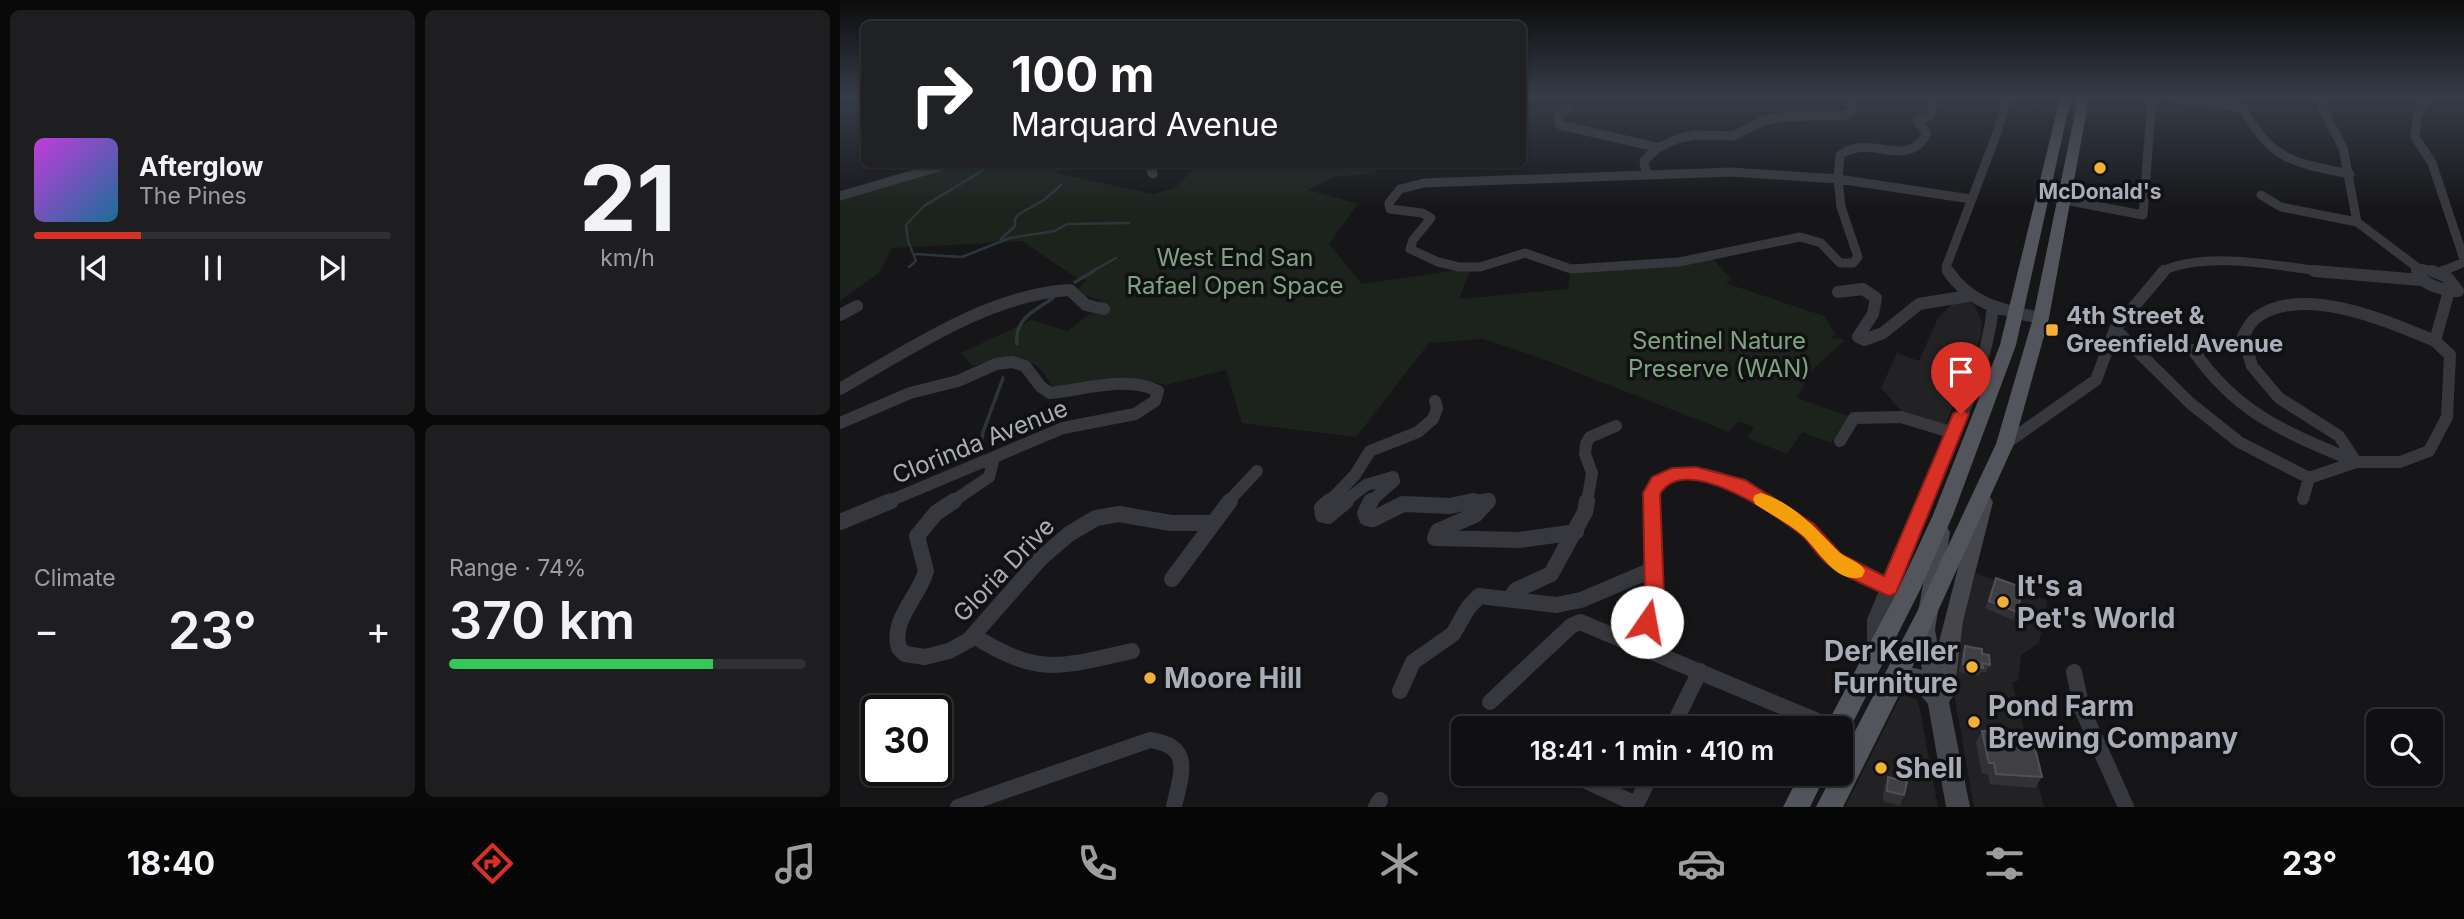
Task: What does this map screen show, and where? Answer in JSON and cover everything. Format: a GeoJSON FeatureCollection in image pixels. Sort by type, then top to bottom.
{"type":"FeatureCollection","features":[{"type":"Feature","properties":{"kind":"main road"},"geometry":{"type":"LineString","coordinates":[[1842,716],[1875,656],[1896,594],[1943,515],[2008,345],[2058,136]]}},
{"type":"Feature","properties":{"kind":"main road"},"geometry":{"type":"LineString","coordinates":[[1886,694],[1986,490],[2005,444],[2041,318],[2077,136]]}},
{"type":"Feature","properties":{"kind":"main road"},"geometry":{"type":"LineString","coordinates":[[1942,715],[1944,661],[1954,609],[1986,490]]}},
{"type":"Feature","properties":{"kind":"main road"},"geometry":{"type":"LineString","coordinates":[[1943,515],[1925,630],[1958,807]]}},
{"type":"Feature","properties":{"kind":"main road"},"geometry":{"type":"LineString","coordinates":[[1896,594],[1899,672]]}},
{"type":"Feature","properties":{"kind":"main road"},"geometry":{"type":"LineString","coordinates":[[1853,735],[1900,677],[1918,678],[1931,691],[1942,715]]}},
{"type":"Feature","properties":{"kind":"main road"},"geometry":{"type":"LineString","coordinates":[[1796,807],[1807,786]]}},
{"type":"Feature","properties":{"kind":"main road"},"geometry":{"type":"LineString","coordinates":[[1829,807],[1836,786]]}},
{"type":"Feature","properties":{"kind":"street"},"geometry":{"type":"LineString","coordinates":[[1607,136],[1656,147],[1691,136]]}},
{"type":"Feature","properties":{"kind":"street"},"geometry":{"type":"LineString","coordinates":[[1925,136],[1920,145],[1900,151],[1847,148],[1840,155],[1838,179],[1839,204],[1858,257],[1853,263],[1835,261],[1821,243],[1800,237],[1686,261],[1571,269],[1555,266],[1534,254],[1519,253],[1488,265],[1471,268],[1454,266],[1413,252],[1409,246],[1411,242],[1428,225],[1431,218],[1422,213],[1390,209],[1389,203],[1400,189],[1409,185],[1442,182],[1731,172],[1838,179],[1971,199]]}},
{"type":"Feature","properties":{"kind":"street"},"geometry":{"type":"LineString","coordinates":[[1994,136],[1946,267],[1956,285],[1968,296],[1993,307],[2041,318]]}},
{"type":"Feature","properties":{"kind":"street"},"geometry":{"type":"LineString","coordinates":[[2044,196],[2143,215],[2149,136]]}},
{"type":"Feature","properties":{"kind":"street"},"geometry":{"type":"LineString","coordinates":[[2260,136],[2263,142],[2300,163],[2350,174]]}},
{"type":"Feature","properties":{"kind":"street"},"geometry":{"type":"LineString","coordinates":[[2337,136],[2350,174],[2357,222]]}},
{"type":"Feature","properties":{"kind":"street"},"geometry":{"type":"LineString","coordinates":[[2005,444],[2096,380],[2115,329],[2160,273],[2177,264],[2211,262],[2281,266],[2351,276],[2441,273],[2464,260],[2432,163],[2415,136]]}},
{"type":"Feature","properties":{"kind":"street"},"geometry":{"type":"LineString","coordinates":[[1646,174],[1644,161],[1656,147]]}},
{"type":"Feature","properties":{"kind":"street"},"geometry":{"type":"LineString","coordinates":[[840,197],[936,168]]}},
{"type":"Feature","properties":{"kind":"street"},"geometry":{"type":"LineString","coordinates":[[2261,195],[2281,207],[2357,222],[2420,274],[2458,290]]}},
{"type":"Feature","properties":{"kind":"street"},"geometry":{"type":"LineString","coordinates":[[2441,273],[2458,290]]}},
{"type":"Feature","properties":{"kind":"street"},"geometry":{"type":"LineString","coordinates":[[1838,292],[1863,289],[1876,298],[1873,314],[1858,337],[1864,340],[1882,332],[1919,303],[1968,296]]}},
{"type":"Feature","properties":{"kind":"street"},"geometry":{"type":"LineString","coordinates":[[840,389],[963,319],[1049,291],[1070,290],[1086,305],[1104,309]]}},
{"type":"Feature","properties":{"kind":"street"},"geometry":{"type":"LineString","coordinates":[[2435,341],[2458,290]]}},
{"type":"Feature","properties":{"kind":"street"},"geometry":{"type":"LineString","coordinates":[[2115,329],[2190,403],[2239,442],[2309,478],[2356,462],[2400,462],[2429,451],[2447,417],[2450,355],[2435,341],[2374,317],[2331,307],[2303,305],[2277,309],[2255,319],[2243,336],[2252,366],[2279,398],[2339,436],[2356,462]]}},
{"type":"Feature","properties":{"kind":"street"},"geometry":{"type":"LineString","coordinates":[[840,315],[857,306]]}},
{"type":"Feature","properties":{"kind":"street"},"geometry":{"type":"LineString","coordinates":[[1640,646],[1654,597],[1652,493],[1658,482],[1672,474],[1696,474],[1738,485],[1808,529],[1835,559],[1896,594],[1990,336],[1993,307]]}},
{"type":"Feature","properties":{"kind":"street"},"geometry":{"type":"LineString","coordinates":[[2193,349],[2202,364],[2238,402],[2263,421],[2293,437],[2356,462]]}},
{"type":"Feature","properties":{"kind":"street","name":"Clorinda Avenue"},"geometry":{"type":"LineString","coordinates":[[840,423],[864,415],[912,392],[941,386],[998,364],[1019,364],[1031,371],[1042,389],[1050,393],[1123,385],[1150,386],[1158,391],[1157,401],[1137,415],[1075,424],[840,522]]}},
{"type":"Feature","properties":{"kind":"street"},"geometry":{"type":"LineString","coordinates":[[1435,401],[1437,408],[1430,423],[1410,438],[1370,451],[1355,477],[1322,508],[1323,515],[1328,516],[1367,486],[1393,477],[1394,481],[1372,498],[1365,513],[1367,518],[1373,519],[1403,504],[1450,506],[1485,498],[1489,499],[1483,510],[1438,531],[1435,538],[1519,540],[1576,532]]}},
{"type":"Feature","properties":{"kind":"street"},"geometry":{"type":"LineString","coordinates":[[1840,441],[1854,418],[1901,417],[1954,433]]}},
{"type":"Feature","properties":{"kind":"street"},"geometry":{"type":"LineString","coordinates":[[1510,599],[1516,590],[1551,574],[1585,512],[1591,484],[1591,473],[1585,454],[1586,444],[1590,437],[1616,426]]}},
{"type":"Feature","properties":{"kind":"street","name":"Gloria Drive"},"geometry":{"type":"LineString","coordinates":[[994,458],[989,477],[936,513],[917,536],[927,568],[925,579],[909,603],[895,634],[897,647],[905,654],[924,657],[957,648],[974,636],[993,611],[1059,542],[1094,518],[1127,513],[1158,521],[1211,523]]}},
{"type":"Feature","properties":{"kind":"street"},"geometry":{"type":"LineString","coordinates":[[1172,579],[1202,543],[1211,523],[1244,482],[1257,471]]}},
{"type":"Feature","properties":{"kind":"street"},"geometry":{"type":"LineString","coordinates":[[2303,499],[2309,478]]}},
{"type":"Feature","properties":{"kind":"street"},"geometry":{"type":"LineString","coordinates":[[1400,691],[1413,662],[1453,634],[1479,596],[1556,605],[1581,600],[1654,569]]}},
{"type":"Feature","properties":{"kind":"street"},"geometry":{"type":"LineString","coordinates":[[1490,702],[1571,626],[1580,622],[1807,716]]}},
{"type":"Feature","properties":{"kind":"street"},"geometry":{"type":"LineString","coordinates":[[974,636],[1008,656],[1026,663],[1046,666],[1132,652]]}},
{"type":"Feature","properties":{"kind":"street"},"geometry":{"type":"LineString","coordinates":[[1678,716],[1700,671]]}},
{"type":"Feature","properties":{"kind":"street"},"geometry":{"type":"LineString","coordinates":[[2074,672],[2081,712],[2115,776],[2126,807]]}},
{"type":"Feature","properties":{"kind":"street"},"geometry":{"type":"LineString","coordinates":[[958,807],[1150,740],[1166,741],[1177,748],[1183,761],[1174,807]]}},
{"type":"Feature","properties":{"kind":"street"},"geometry":{"type":"LineString","coordinates":[[1596,786],[1635,805],[1645,786]]}},
{"type":"Feature","properties":{"kind":"shaded area"},"geometry":{"type":"Polygon","coordinates":[[[1966,299],[1975,306],[1982,322],[1981,336],[1944,428],[1905,415],[1881,388],[1897,353],[1919,361],[1938,318],[1956,300],[1966,299]]]}},
{"type":"Feature","properties":{"kind":"shaded area"},"geometry":{"type":"Polygon","coordinates":[[[1976,573],[2048,601],[2039,643],[2021,655],[2018,681],[2012,682],[2044,807],[1974,807],[1951,676],[1953,648],[1976,573]]]}},
{"type":"Feature","properties":{"kind":"shaded area"},"geometry":{"type":"Polygon","coordinates":[[[1902,693],[1918,700],[1938,807],[1845,807],[1902,693]]]}},
{"type":"Feature","properties":{"kind":"green space","name":"West End San Rafael Open Space"},"geometry":{"type":"Polygon","coordinates":[[[958,168],[1062,168],[1055,173],[1153,194],[1175,188],[1193,169],[1188,168],[1375,168],[1376,173],[1334,177],[1308,190],[1358,204],[1329,244],[1362,284],[1471,268],[1459,299],[1568,289],[1571,269],[1710,256],[1732,280],[1725,283],[1824,316],[1835,334],[1830,338],[1845,340],[1813,369],[1797,398],[1848,416],[1831,443],[1802,432],[1787,454],[1747,438],[1754,427],[1738,421],[1729,432],[1543,359],[1483,339],[1429,343],[1356,437],[1242,423],[1226,370],[1166,385],[1132,378],[1056,388],[1042,371],[1027,361],[999,359],[973,366],[961,353],[1031,320],[1068,331],[1096,309],[1101,300],[1086,296],[1078,289],[1087,280],[1075,277],[1022,241],[892,248],[880,272],[840,301],[840,200],[931,172],[958,168]]]}},
{"type":"Feature","properties":{"kind":"building","name":"It's a Pet's World"},"geometry":{"type":"Polygon","coordinates":[[[1996,578],[2023,588],[2017,612],[1989,601],[1996,578]]]}},
{"type":"Feature","properties":{"kind":"building"},"geometry":{"type":"Polygon","coordinates":[[[1965,646],[1982,649],[1982,654],[1989,655],[1990,665],[1982,663],[1983,668],[1963,664],[1965,646]]]}},
{"type":"Feature","properties":{"kind":"building"},"geometry":{"type":"Polygon","coordinates":[[[1982,731],[2032,735],[2042,777],[1996,774],[1994,763],[1989,763],[1982,731]]]}},
{"type":"Feature","properties":{"kind":"building"},"geometry":{"type":"Polygon","coordinates":[[[1888,777],[1907,782],[1904,795],[1887,791],[1888,777]]]}},
{"type":"Feature","properties":{"kind":"waterway"},"geometry":{"type":"LineString","coordinates":[[909,267],[916,261],[908,241],[906,225],[924,206],[987,168]]}},
{"type":"Feature","properties":{"kind":"waterway"},"geometry":{"type":"LineString","coordinates":[[1001,239],[1015,226],[1015,219],[1019,214],[1044,200],[1062,184]]}},
{"type":"Feature","properties":{"kind":"waterway"},"geometry":{"type":"LineString","coordinates":[[915,254],[962,257],[1010,238],[1055,231],[1067,224],[1129,223]]}},
{"type":"Feature","properties":{"kind":"waterway"},"geometry":{"type":"LineString","coordinates":[[1091,272],[1116,258]]}},
{"type":"Feature","properties":{"kind":"waterway"},"geometry":{"type":"LineString","coordinates":[[1075,282],[1094,271]]}},
{"type":"Feature","properties":{"kind":"waterway"},"geometry":{"type":"LineString","coordinates":[[1017,344],[1022,321],[1053,298]]}},
{"type":"Feature","properties":{"kind":"waterway"},"geometry":{"type":"LineString","coordinates":[[980,452],[983,432],[1003,378]]}},
{"type":"Feature","properties":{"kind":"slow traffic"},"geometry":{"type":"LineString","coordinates":[[1761,499],[1808,529],[1827,553],[1855,571]]}},
{"type":"Feature","properties":{"kind":"place","name":"McDonald's"},"geometry":{"type":"Point","coordinates":[2100,168]}},
{"type":"Feature","properties":{"kind":"place","name":"4th Street & Greenfield Avenue"},"geometry":{"type":"Point","coordinates":[2052,330]}},
{"type":"Feature","properties":{"kind":"place","name":"It's a Pet's World"},"geometry":{"type":"Point","coordinates":[2003,602]}},
{"type":"Feature","properties":{"kind":"place","name":"Der Keller Furniture"},"geometry":{"type":"Point","coordinates":[1972,667]}},
{"type":"Feature","properties":{"kind":"place","name":"Moore Hill"},"geometry":{"type":"Point","coordinates":[1150,678]}},
{"type":"Feature","properties":{"kind":"place","name":"Pond Farm Brewing Company"},"geometry":{"type":"Point","coordinates":[1974,722]}},
{"type":"Feature","properties":{"kind":"place","name":"Shell"},"geometry":{"type":"Point","coordinates":[1881,768]}},
{"type":"Feature","properties":{"kind":"route"},"geometry":{"type":"LineString","coordinates":[[1647,622],[1654,597],[1652,493],[1658,482],[1672,474],[1696,474],[1738,485],[1808,529],[1835,559],[1889,587],[1961,414]]}},
{"type":"Feature","properties":{"kind":"park label","name":"Sentinel Nature Preserve (WAN)"},"geometry":{"type":"Point","coordinates":[1719,355]}}]}
